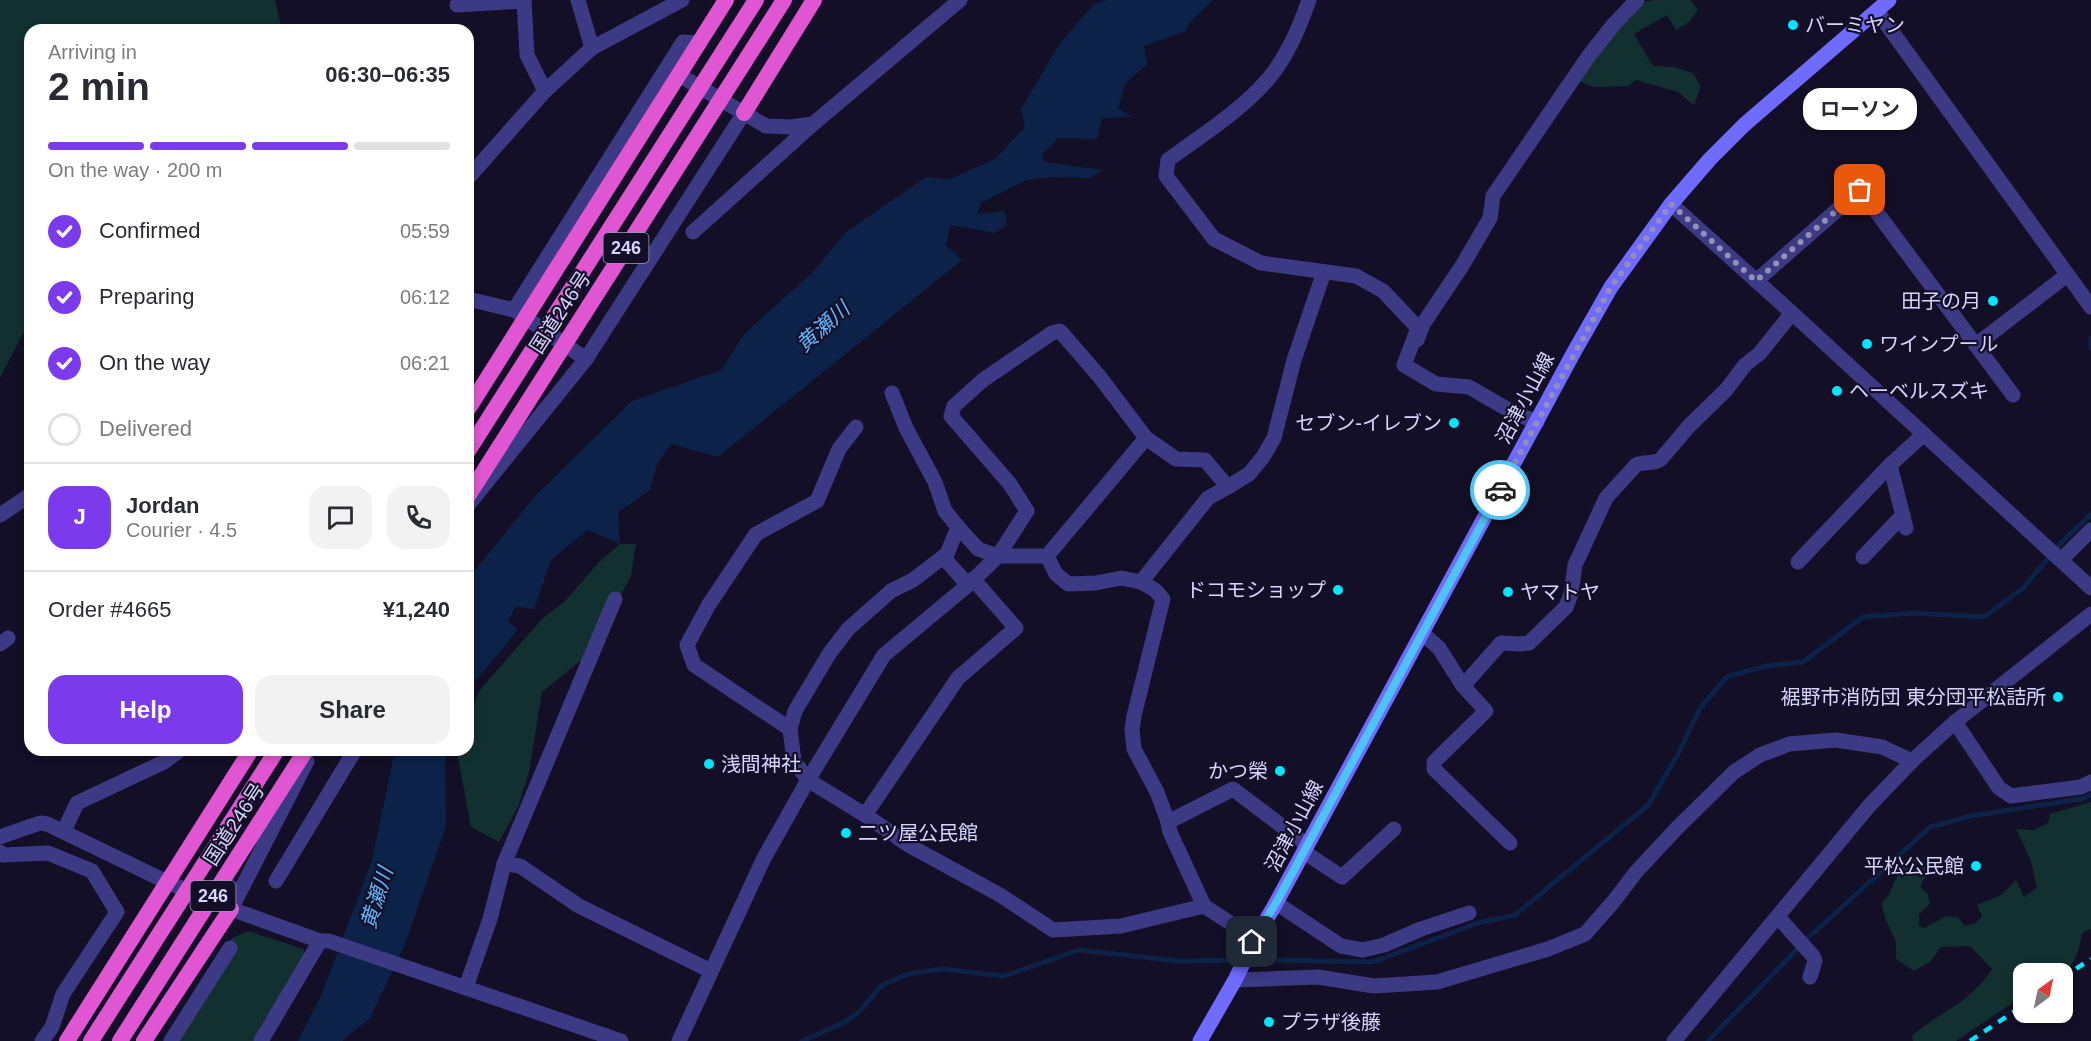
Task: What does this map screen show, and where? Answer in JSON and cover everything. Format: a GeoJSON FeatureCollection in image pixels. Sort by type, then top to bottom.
{"type":"FeatureCollection","features":[{"type":"Feature","properties":{"kind":"highway"},"geometry":{"type":"LineString","coordinates":[[474,397],[520,314],[679,75],[726,0]]}},
{"type":"Feature","properties":{"kind":"highway","name":"国道246号"},"geometry":{"type":"LineString","coordinates":[[474,442],[756,0]]}},
{"type":"Feature","properties":{"kind":"highway","name":"国道246号"},"geometry":{"type":"LineString","coordinates":[[474,487],[784,0]]}},
{"type":"Feature","properties":{"kind":"highway"},"geometry":{"type":"LineString","coordinates":[[744,113],[814,0]]}},
{"type":"Feature","properties":{"kind":"highway"},"geometry":{"type":"LineString","coordinates":[[67,1041],[247,756]]}},
{"type":"Feature","properties":{"kind":"highway","name":"国道246号"},"geometry":{"type":"LineString","coordinates":[[91,1041],[273,756]]}},
{"type":"Feature","properties":{"kind":"highway","name":"国道246号"},"geometry":{"type":"LineString","coordinates":[[120,1041],[302,756]]}},
{"type":"Feature","properties":{"kind":"highway"},"geometry":{"type":"LineString","coordinates":[[144,1041],[231,909]]}},
{"type":"Feature","properties":{"kind":"main road","name":"沼津小山線"},"geometry":{"type":"LineString","coordinates":[[1200,1041],[1611,287],[1671,204],[1744,125],[1889,0]]}},
{"type":"Feature","properties":{"kind":"street"},"geometry":{"type":"LineString","coordinates":[[457,5],[524,0],[527,55],[545,91]]}},
{"type":"Feature","properties":{"kind":"street"},"geometry":{"type":"LineString","coordinates":[[578,0],[592,48]]}},
{"type":"Feature","properties":{"kind":"street"},"geometry":{"type":"LineString","coordinates":[[474,171],[545,91],[592,48],[682,0]]}},
{"type":"Feature","properties":{"kind":"street"},"geometry":{"type":"LineString","coordinates":[[693,232],[813,123],[960,0]]}},
{"type":"Feature","properties":{"kind":"street"},"geometry":{"type":"LineString","coordinates":[[1310,0],[1294,40],[1269,78],[1231,115],[1168,160],[1166,176],[1214,239],[1261,263],[1356,276],[1383,291],[1418,328],[1404,365],[1407,367],[1436,384],[1469,387],[1514,413],[1537,422]]}},
{"type":"Feature","properties":{"kind":"street"},"geometry":{"type":"LineString","coordinates":[[1407,367],[1423,324],[1462,266],[1490,218],[1493,196],[1588,57],[1637,0]]}},
{"type":"Feature","properties":{"kind":"street"},"geometry":{"type":"LineString","coordinates":[[1877,10],[2091,307]]}},
{"type":"Feature","properties":{"kind":"street"},"geometry":{"type":"LineString","coordinates":[[520,314],[683,42],[699,43]]}},
{"type":"Feature","properties":{"kind":"street"},"geometry":{"type":"LineString","coordinates":[[679,75],[766,126],[791,127],[813,123]]}},
{"type":"Feature","properties":{"kind":"street"},"geometry":{"type":"LineString","coordinates":[[474,498],[586,359],[744,113]]}},
{"type":"Feature","properties":{"kind":"street"},"geometry":{"type":"LineString","coordinates":[[1756,281],[1860,190],[2013,394]]}},
{"type":"Feature","properties":{"kind":"street"},"geometry":{"type":"LineString","coordinates":[[1671,204],[2091,588]]}},
{"type":"Feature","properties":{"kind":"street"},"geometry":{"type":"LineString","coordinates":[[1141,582],[1208,498],[1249,474],[1275,438],[1294,360],[1324,272]]}},
{"type":"Feature","properties":{"kind":"street"},"geometry":{"type":"LineString","coordinates":[[1976,345],[2067,275]]}},
{"type":"Feature","properties":{"kind":"street"},"geometry":{"type":"LineString","coordinates":[[474,301],[520,314],[586,359]]}},
{"type":"Feature","properties":{"kind":"street"},"geometry":{"type":"LineString","coordinates":[[1463,686],[1501,643],[1529,643],[1566,607],[1571,594],[1575,565],[1606,498],[1636,465],[1641,462],[1655,463],[1661,459],[1689,426],[1726,390],[1745,365],[1760,353],[1792,313]]}},
{"type":"Feature","properties":{"kind":"street"},"geometry":{"type":"LineString","coordinates":[[679,1041],[764,858],[808,780],[884,655],[971,582],[998,556],[1028,512],[1010,484],[951,416],[954,406],[983,380],[1052,333],[1060,332],[1099,376],[1146,438],[1176,459],[1205,460],[1228,487]]}},
{"type":"Feature","properties":{"kind":"street"},"geometry":{"type":"LineString","coordinates":[[892,393],[906,428],[935,482],[945,511],[978,549],[998,556],[1047,556]]}},
{"type":"Feature","properties":{"kind":"street"},"geometry":{"type":"LineString","coordinates":[[790,729],[694,665],[687,645],[708,606],[756,534],[817,501],[839,449],[856,427]]}},
{"type":"Feature","properties":{"kind":"street"},"geometry":{"type":"LineString","coordinates":[[1798,562],[1890,465],[1924,434]]}},
{"type":"Feature","properties":{"kind":"street"},"geometry":{"type":"LineString","coordinates":[[1047,556],[1146,438]]}},
{"type":"Feature","properties":{"kind":"street"},"geometry":{"type":"LineString","coordinates":[[1863,557],[1905,522],[1890,465]]}},
{"type":"Feature","properties":{"kind":"street"},"geometry":{"type":"LineString","coordinates":[[0,515],[24,499]]}},
{"type":"Feature","properties":{"kind":"street"},"geometry":{"type":"LineString","coordinates":[[958,527],[947,554],[913,580],[891,591],[848,629],[829,654],[795,711],[790,729],[794,761],[808,780],[910,846],[1000,895],[1053,930],[1121,926],[1204,906]]}},
{"type":"Feature","properties":{"kind":"street"},"geometry":{"type":"LineString","coordinates":[[2061,560],[2091,530]]}},
{"type":"Feature","properties":{"kind":"street"},"geometry":{"type":"LineString","coordinates":[[1047,556],[1056,573],[1068,584],[1096,583],[1121,578],[1141,582],[1155,590],[1163,599],[1132,729],[1134,749],[1157,792],[1170,832],[1204,906],[1254,940]]}},
{"type":"Feature","properties":{"kind":"street"},"geometry":{"type":"LineString","coordinates":[[865,815],[958,678],[1016,628],[943,557]]}},
{"type":"Feature","properties":{"kind":"street"},"geometry":{"type":"LineString","coordinates":[[462,986],[490,919],[504,864],[615,599]]}},
{"type":"Feature","properties":{"kind":"street"},"geometry":{"type":"LineString","coordinates":[[1674,1041],[1869,806],[1912,761],[1954,722],[2091,614]]}},
{"type":"Feature","properties":{"kind":"street"},"geometry":{"type":"LineString","coordinates":[[1422,634],[1439,648],[1463,686],[1486,711],[1434,762],[1434,769],[1510,843]]}},
{"type":"Feature","properties":{"kind":"street"},"geometry":{"type":"LineString","coordinates":[[1954,722],[1999,788],[2010,796],[2081,787],[2091,782]]}},
{"type":"Feature","properties":{"kind":"street"},"geometry":{"type":"LineString","coordinates":[[1236,978],[1318,977],[1374,986],[1437,982],[1548,950],[1585,934],[1636,872],[1666,840],[1734,772],[1760,755],[1789,744],[1836,740],[1882,747],[1912,761]]}},
{"type":"Feature","properties":{"kind":"street"},"geometry":{"type":"LineString","coordinates":[[64,831],[77,803],[164,762],[172,756]]}},
{"type":"Feature","properties":{"kind":"street"},"geometry":{"type":"LineString","coordinates":[[231,909],[309,756]]}},
{"type":"Feature","properties":{"kind":"street"},"geometry":{"type":"LineString","coordinates":[[276,881],[351,756]]}},
{"type":"Feature","properties":{"kind":"street"},"geometry":{"type":"LineString","coordinates":[[1168,822],[1233,789],[1342,877],[1394,829]]}},
{"type":"Feature","properties":{"kind":"street"},"geometry":{"type":"LineString","coordinates":[[0,837],[40,823],[47,824],[167,882],[231,909],[621,1041]]}},
{"type":"Feature","properties":{"kind":"street"},"geometry":{"type":"LineString","coordinates":[[0,852],[3,855],[48,853],[92,871],[117,912],[63,994],[52,1027],[42,1041]]}},
{"type":"Feature","properties":{"kind":"street"},"geometry":{"type":"LineString","coordinates":[[504,864],[520,866],[579,906],[711,971]]}},
{"type":"Feature","properties":{"kind":"street"},"geometry":{"type":"LineString","coordinates":[[1276,903],[1341,946],[1364,950],[1384,945],[1421,929],[1469,913]]}},
{"type":"Feature","properties":{"kind":"street"},"geometry":{"type":"LineString","coordinates":[[1778,917],[1813,956],[1815,961],[1810,977]]}},
{"type":"Feature","properties":{"kind":"street"},"geometry":{"type":"LineString","coordinates":[[261,1041],[324,941]]}},
{"type":"Feature","properties":{"kind":"street"},"geometry":{"type":"LineString","coordinates":[[171,1041],[230,948]]}},
{"type":"Feature","properties":{"kind":"green space"},"geometry":{"type":"Polygon","coordinates":[[[0,0],[275,0],[281,24],[24,24],[24,332],[0,378],[0,0]]]}},
{"type":"Feature","properties":{"kind":"green space"},"geometry":{"type":"Polygon","coordinates":[[[1655,0],[1690,0],[1698,10],[1689,22],[1676,30],[1667,15],[1634,34],[1653,66],[1674,67],[1693,73],[1701,86],[1694,105],[1678,92],[1636,80],[1629,86],[1594,87],[1576,80],[1638,3],[1655,0]]]}},
{"type":"Feature","properties":{"kind":"green space"},"geometry":{"type":"Polygon","coordinates":[[[620,544],[636,544],[631,576],[590,653],[542,692],[529,772],[518,807],[499,842],[471,827],[458,756],[474,756],[474,705],[479,691],[542,619],[565,601],[599,562],[620,544]]]}},
{"type":"Feature","properties":{"kind":"green space"},"geometry":{"type":"Polygon","coordinates":[[[2091,802],[2091,929],[2082,933],[2073,963],[2013,963],[2013,1003],[1956,1041],[1913,1041],[1912,1036],[1965,999],[1992,969],[1970,946],[1941,947],[1931,961],[1914,971],[1896,959],[1896,942],[1885,918],[1882,903],[1889,894],[1900,870],[1916,855],[1924,861],[1927,873],[1920,887],[1927,893],[1930,904],[1919,914],[1919,926],[1924,928],[1946,916],[1958,917],[1965,926],[1976,923],[1982,916],[1977,905],[2001,895],[2016,880],[2024,897],[2037,888],[2031,861],[2016,829],[2034,830],[2048,823],[2050,814],[2091,802]]]}},
{"type":"Feature","properties":{"kind":"green space"},"geometry":{"type":"Polygon","coordinates":[[[248,931],[304,949],[304,963],[258,1041],[166,1041],[232,938],[248,931]]]}},
{"type":"Feature","properties":{"kind":"water","name":"黄瀬川"},"geometry":{"type":"Polygon","coordinates":[[[1107,0],[1213,0],[1190,22],[1186,31],[1144,46],[1147,64],[1125,84],[1118,108],[1131,117],[1102,118],[1097,139],[1057,138],[1042,154],[1045,162],[1102,170],[1091,178],[1049,177],[1024,181],[982,202],[977,214],[1005,211],[1007,225],[995,233],[951,225],[946,245],[962,260],[718,457],[671,444],[657,464],[650,490],[618,512],[620,544],[588,530],[551,560],[534,609],[515,607],[508,621],[518,630],[474,683],[474,572],[536,495],[632,401],[721,370],[745,333],[811,274],[846,232],[926,177],[950,179],[995,159],[1025,127],[1021,109],[1060,43],[1094,4],[1107,0]]]}},
{"type":"Feature","properties":{"kind":"water","name":"黄瀬川"},"geometry":{"type":"Polygon","coordinates":[[[394,756],[445,756],[446,826],[405,944],[370,1018],[342,1041],[298,1041],[322,994],[372,860],[394,756]]]}},
{"type":"Feature","properties":{"kind":"waterway"},"geometry":{"type":"LineString","coordinates":[[2091,338],[2091,348]]}},
{"type":"Feature","properties":{"kind":"waterway"},"geometry":{"type":"LineString","coordinates":[[802,1041],[845,1022],[859,1012],[882,985],[908,974],[942,969],[1004,976],[1079,950],[1179,961],[1373,962],[1478,923],[1515,915],[1648,805],[1677,756],[1700,708],[1728,676],[1767,666],[1803,662],[1863,617],[1912,613],[1984,617],[2023,588],[2060,544],[2091,514]]}},
{"type":"Feature","properties":{"kind":"waterway"},"geometry":{"type":"LineString","coordinates":[[1708,1041],[1807,939],[1930,827],[1971,816],[2081,799],[2091,795]]}},
{"type":"Feature","properties":{"kind":"railway"},"geometry":{"type":"LineString","coordinates":[[2073,971],[2091,959]]}},
{"type":"Feature","properties":{"kind":"railway"},"geometry":{"type":"LineString","coordinates":[[1970,1041],[2013,1012]]}},
{"type":"Feature","properties":{"kind":"way so far"},"geometry":{"type":"LineString","coordinates":[[1500,490],[1611,287],[1671,204],[1756,281],[1860,190]]}},
{"type":"Feature","properties":{"kind":"place","name":"バーミヤン"},"geometry":{"type":"Point","coordinates":[1793,25]}},
{"type":"Feature","properties":{"kind":"place","name":"ローソン"},"geometry":{"type":"Point","coordinates":[1860,190]}},
{"type":"Feature","properties":{"kind":"place","name":"田子の月"},"geometry":{"type":"Point","coordinates":[1993,301]}},
{"type":"Feature","properties":{"kind":"place","name":"ワインプール"},"geometry":{"type":"Point","coordinates":[1867,344]}},
{"type":"Feature","properties":{"kind":"place","name":"ヘーベルスズキ"},"geometry":{"type":"Point","coordinates":[1837,391]}},
{"type":"Feature","properties":{"kind":"place","name":"セブン-イレブン"},"geometry":{"type":"Point","coordinates":[1454,423]}},
{"type":"Feature","properties":{"kind":"place","name":"ドコモショップ"},"geometry":{"type":"Point","coordinates":[1338,590]}},
{"type":"Feature","properties":{"kind":"place","name":"ヤマトヤ"},"geometry":{"type":"Point","coordinates":[1508,592]}},
{"type":"Feature","properties":{"kind":"place","name":"裾野市消防団 東分団平松詰所"},"geometry":{"type":"Point","coordinates":[2058,697]}},
{"type":"Feature","properties":{"kind":"place","name":"浅間神社"},"geometry":{"type":"Point","coordinates":[709,764]}},
{"type":"Feature","properties":{"kind":"place","name":"かつ榮"},"geometry":{"type":"Point","coordinates":[1280,771]}},
{"type":"Feature","properties":{"kind":"place","name":"二ツ屋公民館"},"geometry":{"type":"Point","coordinates":[846,833]}},
{"type":"Feature","properties":{"kind":"place","name":"平松公民館"},"geometry":{"type":"Point","coordinates":[1976,866]}},
{"type":"Feature","properties":{"kind":"place","name":"プラザ後藤"},"geometry":{"type":"Point","coordinates":[1269,1022]}},
{"type":"Feature","properties":{"kind":"route"},"geometry":{"type":"LineString","coordinates":[[1252,942],[1276,903],[1500,490]]}}]}
